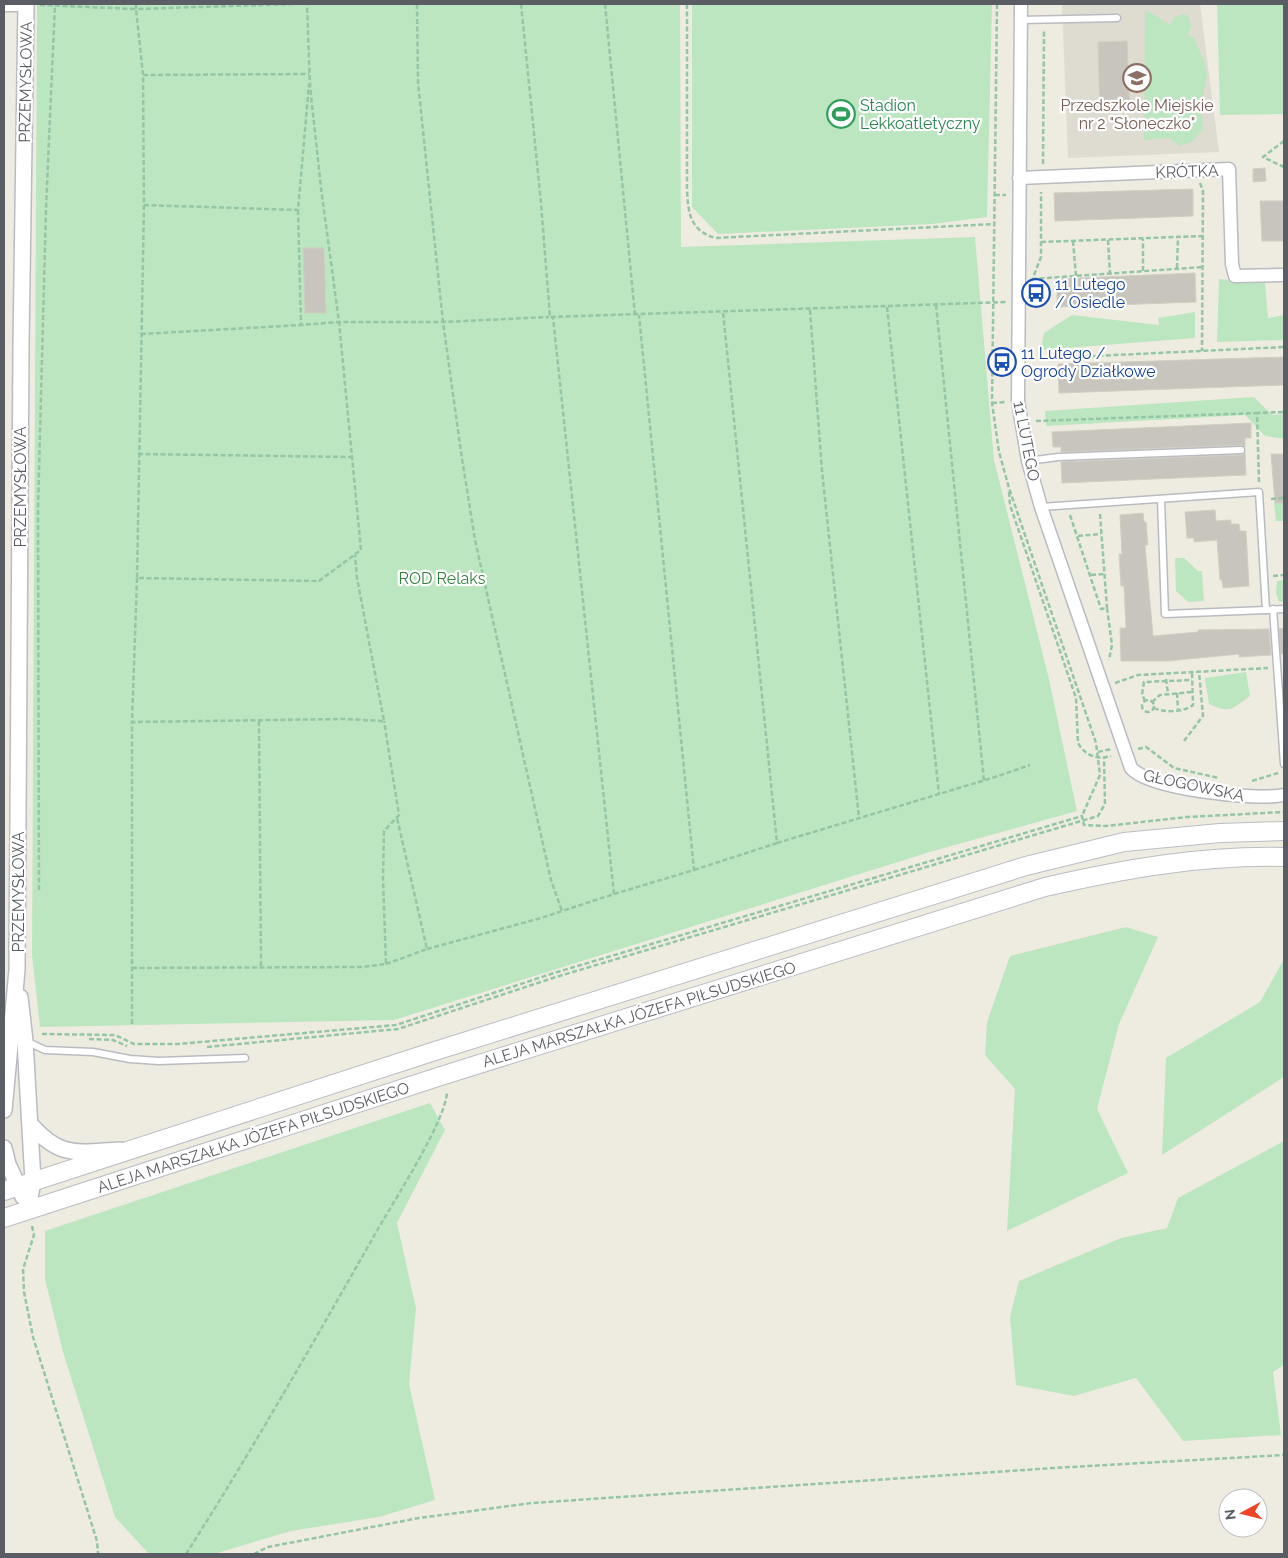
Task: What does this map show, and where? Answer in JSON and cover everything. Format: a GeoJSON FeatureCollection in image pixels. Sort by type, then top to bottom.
{"type":"FeatureCollection","features":[{"type":"Feature","properties":{"kind":"main road","name":"ALEJA MARSZAŁKA JÓZEFA PIŁSUDSKIEGO"},"geometry":{"type":"LineString","coordinates":[[18,1186],[435,1051],[1026,866],[1124,842],[1220,833],[1284,831]]}},
{"type":"Feature","properties":{"kind":"main road","name":"ALEJA MARSZAŁKA JÓZEFA PIŁSUDSKIEGO"},"geometry":{"type":"LineString","coordinates":[[4,1218],[441,1076],[1045,887],[1126,868],[1210,858],[1284,857]]}},
{"type":"Feature","properties":{"kind":"street"},"geometry":{"type":"LineString","coordinates":[[4,5],[26,4]]}},
{"type":"Feature","properties":{"kind":"street","name":"PRZEMYSŁOWA"},"geometry":{"type":"LineString","coordinates":[[4,1110],[9,1039],[17,970],[21,346],[26,4]]}},
{"type":"Feature","properties":{"kind":"street","name":"11 LUTEGO"},"geometry":{"type":"LineString","coordinates":[[1021,4],[1017,302],[1018,401],[1028,461],[1041,507],[1124,752],[1134,772]]}},
{"type":"Feature","properties":{"kind":"street","name":"KRÓTKA"},"geometry":{"type":"LineString","coordinates":[[1019,178],[1229,169],[1232,264],[1235,276],[1284,275]]}},
{"type":"Feature","properties":{"kind":"street","name":"GŁOGOWSKA"},"geometry":{"type":"LineString","coordinates":[[1134,772],[1145,778],[1230,796],[1264,798],[1284,795]]}},
{"type":"Feature","properties":{"kind":"street","name":"PRZEMYSŁOWA"},"geometry":{"type":"LineString","coordinates":[[17,970],[25,1041],[31,1125],[18,1186],[28,1210]]}},
{"type":"Feature","properties":{"kind":"street"},"geometry":{"type":"LineString","coordinates":[[31,1125],[52,1146],[63,1150],[79,1152],[134,1149]]}},
{"type":"Feature","properties":{"kind":"street"},"geometry":{"type":"LineString","coordinates":[[4,1148],[18,1186]]}},
{"type":"Feature","properties":{"kind":"lane"},"geometry":{"type":"LineString","coordinates":[[1021,20],[1117,18]]}},
{"type":"Feature","properties":{"kind":"lane"},"geometry":{"type":"LineString","coordinates":[[1028,461],[1058,457],[1241,450]]}},
{"type":"Feature","properties":{"kind":"lane"},"geometry":{"type":"LineString","coordinates":[[1041,507],[1259,492],[1277,667],[1284,764]]}},
{"type":"Feature","properties":{"kind":"lane"},"geometry":{"type":"LineString","coordinates":[[1160,499],[1166,614],[1284,609]]}},
{"type":"Feature","properties":{"kind":"lane"},"geometry":{"type":"LineString","coordinates":[[9,1039],[25,1041],[45,1050],[93,1052],[130,1059],[159,1061],[245,1058]]}},
{"type":"Feature","properties":{"kind":"path"},"geometry":{"type":"LineString","coordinates":[[26,4],[136,9],[295,4]]}},
{"type":"Feature","properties":{"kind":"path"},"geometry":{"type":"LineString","coordinates":[[132,1024],[132,722],[137,578],[140,334],[144,205],[143,75],[136,4]]}},
{"type":"Feature","properties":{"kind":"path"},"geometry":{"type":"LineString","coordinates":[[137,578],[319,581],[361,550],[339,322],[321,188],[310,74],[307,4]]}},
{"type":"Feature","properties":{"kind":"path"},"geometry":{"type":"LineString","coordinates":[[417,4],[418,83],[443,322],[475,540],[551,880],[562,911]]}},
{"type":"Feature","properties":{"kind":"path"},"geometry":{"type":"LineString","coordinates":[[521,4],[552,317],[614,894]]}},
{"type":"Feature","properties":{"kind":"path"},"geometry":{"type":"LineString","coordinates":[[605,4],[694,870]]}},
{"type":"Feature","properties":{"kind":"path"},"geometry":{"type":"LineString","coordinates":[[688,4],[687,189],[690,219],[698,230],[716,238],[994,224]]}},
{"type":"Feature","properties":{"kind":"path"},"geometry":{"type":"LineString","coordinates":[[39,890],[38,509],[46,208],[55,5]]}},
{"type":"Feature","properties":{"kind":"path"},"geometry":{"type":"LineString","coordinates":[[997,5],[992,403],[999,452],[1009,488],[1096,743],[1100,775],[1082,816],[1084,825],[1106,826],[1187,817],[1284,812]]}},
{"type":"Feature","properties":{"kind":"path"},"geometry":{"type":"LineString","coordinates":[[1032,287],[1032,279],[1042,257],[1044,20]]}},
{"type":"Feature","properties":{"kind":"path"},"geometry":{"type":"LineString","coordinates":[[143,75],[310,74]]}},
{"type":"Feature","properties":{"kind":"path"},"geometry":{"type":"LineString","coordinates":[[301,324],[298,210],[310,74]]}},
{"type":"Feature","properties":{"kind":"path"},"geometry":{"type":"LineString","coordinates":[[1284,140],[1263,157],[1284,167]]}},
{"type":"Feature","properties":{"kind":"path"},"geometry":{"type":"LineString","coordinates":[[1200,182],[1203,191],[1202,351]]}},
{"type":"Feature","properties":{"kind":"path"},"geometry":{"type":"LineString","coordinates":[[144,205],[298,210]]}},
{"type":"Feature","properties":{"kind":"path"},"geometry":{"type":"LineString","coordinates":[[1041,242],[1203,236]]}},
{"type":"Feature","properties":{"kind":"path"},"geometry":{"type":"LineString","coordinates":[[1177,269],[1178,237]]}},
{"type":"Feature","properties":{"kind":"path"},"geometry":{"type":"LineString","coordinates":[[1143,239],[1143,271]]}},
{"type":"Feature","properties":{"kind":"path"},"geometry":{"type":"LineString","coordinates":[[1108,240],[1110,274]]}},
{"type":"Feature","properties":{"kind":"path"},"geometry":{"type":"LineString","coordinates":[[1073,241],[1076,276]]}},
{"type":"Feature","properties":{"kind":"path"},"geometry":{"type":"LineString","coordinates":[[1032,279],[1203,267]]}},
{"type":"Feature","properties":{"kind":"path"},"geometry":{"type":"LineString","coordinates":[[140,334],[339,322],[443,322],[1017,302]]}},
{"type":"Feature","properties":{"kind":"path"},"geometry":{"type":"LineString","coordinates":[[936,304],[984,781]]}},
{"type":"Feature","properties":{"kind":"path"},"geometry":{"type":"LineString","coordinates":[[887,307],[939,794]]}},
{"type":"Feature","properties":{"kind":"path"},"geometry":{"type":"LineString","coordinates":[[810,309],[822,471],[859,818]]}},
{"type":"Feature","properties":{"kind":"path"},"geometry":{"type":"LineString","coordinates":[[723,312],[777,843]]}},
{"type":"Feature","properties":{"kind":"path"},"geometry":{"type":"LineString","coordinates":[[1029,359],[1284,347]]}},
{"type":"Feature","properties":{"kind":"path"},"geometry":{"type":"LineString","coordinates":[[1029,351],[1029,367]]}},
{"type":"Feature","properties":{"kind":"path"},"geometry":{"type":"LineString","coordinates":[[1032,422],[1284,412]]}},
{"type":"Feature","properties":{"kind":"path"},"geometry":{"type":"LineString","coordinates":[[1257,413],[1259,492]]}},
{"type":"Feature","properties":{"kind":"path"},"geometry":{"type":"LineString","coordinates":[[138,454],[352,457]]}},
{"type":"Feature","properties":{"kind":"path"},"geometry":{"type":"LineString","coordinates":[[1009,488],[1010,505],[1076,698],[1078,743],[1086,753],[1098,758],[1124,752]]}},
{"type":"Feature","properties":{"kind":"path"},"geometry":{"type":"LineString","coordinates":[[1099,503],[1107,608],[1112,645],[1108,667]]}},
{"type":"Feature","properties":{"kind":"path"},"geometry":{"type":"LineString","coordinates":[[1056,506],[1071,516],[1102,609],[1107,608]]}},
{"type":"Feature","properties":{"kind":"path"},"geometry":{"type":"LineString","coordinates":[[1078,536],[1101,534]]}},
{"type":"Feature","properties":{"kind":"path"},"geometry":{"type":"LineString","coordinates":[[355,555],[358,587],[384,722],[399,815],[384,831],[383,878],[386,964]]}},
{"type":"Feature","properties":{"kind":"path"},"geometry":{"type":"LineString","coordinates":[[1090,575],[1104,574]]}},
{"type":"Feature","properties":{"kind":"path"},"geometry":{"type":"LineString","coordinates":[[1114,683],[1138,675],[1277,667]]}},
{"type":"Feature","properties":{"kind":"path"},"geometry":{"type":"LineString","coordinates":[[1152,702],[1154,708],[1159,711],[1188,709],[1193,705],[1192,672]]}},
{"type":"Feature","properties":{"kind":"path"},"geometry":{"type":"LineString","coordinates":[[1184,741],[1203,716],[1199,672]]}},
{"type":"Feature","properties":{"kind":"path"},"geometry":{"type":"LineString","coordinates":[[1111,675],[1116,692]]}},
{"type":"Feature","properties":{"kind":"path"},"geometry":{"type":"LineString","coordinates":[[1166,680],[1168,694]]}},
{"type":"Feature","properties":{"kind":"path"},"geometry":{"type":"LineString","coordinates":[[1145,701],[1142,694],[1144,682],[1192,680]]}},
{"type":"Feature","properties":{"kind":"path"},"geometry":{"type":"LineString","coordinates":[[1145,701],[1152,702],[1160,695],[1193,692]]}},
{"type":"Feature","properties":{"kind":"path"},"geometry":{"type":"LineString","coordinates":[[1177,693],[1178,710]]}},
{"type":"Feature","properties":{"kind":"path"},"geometry":{"type":"LineString","coordinates":[[1145,701],[1142,705],[1144,711],[1150,712],[1154,708]]}},
{"type":"Feature","properties":{"kind":"path"},"geometry":{"type":"LineString","coordinates":[[132,722],[344,719],[384,722]]}},
{"type":"Feature","properties":{"kind":"path"},"geometry":{"type":"LineString","coordinates":[[259,721],[261,966]]}},
{"type":"Feature","properties":{"kind":"path"},"geometry":{"type":"LineString","coordinates":[[1134,742],[1137,749],[1146,747],[1174,768],[1224,780]]}},
{"type":"Feature","properties":{"kind":"path"},"geometry":{"type":"LineString","coordinates":[[197,1048],[398,1029],[565,975],[1098,816],[1104,808],[1104,758]]}},
{"type":"Feature","properties":{"kind":"path"},"geometry":{"type":"LineString","coordinates":[[132,968],[362,967],[386,964],[427,949],[562,911],[777,843],[984,781],[1030,765]]}},
{"type":"Feature","properties":{"kind":"path"},"geometry":{"type":"LineString","coordinates":[[1249,782],[1284,771]]}},
{"type":"Feature","properties":{"kind":"path"},"geometry":{"type":"LineString","coordinates":[[42,1034],[115,1035],[134,1044],[178,1044],[396,1024],[618,954],[1082,816]]}},
{"type":"Feature","properties":{"kind":"path"},"geometry":{"type":"LineString","coordinates":[[397,818],[427,949]]}},
{"type":"Feature","properties":{"kind":"path"},"geometry":{"type":"LineString","coordinates":[[60,1039],[113,1040],[134,1050]]}},
{"type":"Feature","properties":{"kind":"path"},"geometry":{"type":"LineString","coordinates":[[161,1049],[188,1048]]}},
{"type":"Feature","properties":{"kind":"path"},"geometry":{"type":"LineString","coordinates":[[186,1554],[242,1465],[442,1115],[448,1093],[441,1076]]}},
{"type":"Feature","properties":{"kind":"path"},"geometry":{"type":"LineString","coordinates":[[28,1210],[34,1235],[23,1269],[24,1292],[33,1337],[97,1541],[98,1554]]}},
{"type":"Feature","properties":{"kind":"path"},"geometry":{"type":"LineString","coordinates":[[254,1554],[268,1547],[419,1518],[532,1503],[1043,1468],[1284,1455]]}},
{"type":"Feature","properties":{"kind":"shaded area","name":"Przedszkole Miejskie nr 2 \"Słoneczko\""},"geometry":{"type":"Polygon","coordinates":[[[1062,4],[1200,4],[1219,152],[1068,158],[1062,4]]]}},
{"type":"Feature","properties":{"kind":"green space","name":"ROD Relaks"},"geometry":{"type":"Polygon","coordinates":[[[37,4],[680,4],[681,247],[975,237],[994,460],[1048,675],[1077,811],[933,851],[394,1020],[40,1027],[32,955],[37,4]]]}},
{"type":"Feature","properties":{"kind":"green space","name":"Stadion Lekkoatletyczny"},"geometry":{"type":"Polygon","coordinates":[[[692,4],[992,4],[987,217],[932,224],[718,234],[692,207],[692,4]]]}},
{"type":"Feature","properties":{"kind":"green space"},"geometry":{"type":"Polygon","coordinates":[[[1217,4],[1284,4],[1284,114],[1220,115],[1217,4]]]}},
{"type":"Feature","properties":{"kind":"green space"},"geometry":{"type":"Polygon","coordinates":[[[1145,10],[1170,25],[1175,17],[1183,14],[1188,16],[1191,25],[1188,35],[1194,38],[1205,63],[1207,74],[1202,101],[1197,110],[1202,115],[1203,129],[1193,141],[1180,146],[1169,138],[1144,140],[1145,10]]]}},
{"type":"Feature","properties":{"kind":"green space"},"geometry":{"type":"Polygon","coordinates":[[[1219,279],[1265,283],[1268,318],[1284,315],[1284,340],[1217,342],[1219,279]]]}},
{"type":"Feature","properties":{"kind":"green space"},"geometry":{"type":"Polygon","coordinates":[[[1195,312],[1195,338],[1041,350],[1044,333],[1072,315],[1159,325],[1158,318],[1195,312]]]}},
{"type":"Feature","properties":{"kind":"green space"},"geometry":{"type":"Polygon","coordinates":[[[1254,397],[1272,415],[1284,414],[1284,439],[1265,436],[1245,415],[1046,426],[1045,411],[1254,397]]]}},
{"type":"Feature","properties":{"kind":"green space"},"geometry":{"type":"Polygon","coordinates":[[[1284,502],[1284,521],[1276,521],[1274,503],[1284,502]]]}},
{"type":"Feature","properties":{"kind":"green space"},"geometry":{"type":"Polygon","coordinates":[[[1175,558],[1184,558],[1198,571],[1202,571],[1204,601],[1188,602],[1176,591],[1175,558]]]}},
{"type":"Feature","properties":{"kind":"green space"},"geometry":{"type":"Polygon","coordinates":[[[1284,580],[1284,602],[1279,602],[1276,593],[1277,581],[1284,580]]]}},
{"type":"Feature","properties":{"kind":"green space"},"geometry":{"type":"Polygon","coordinates":[[[1246,672],[1250,696],[1231,709],[1222,709],[1209,704],[1205,678],[1246,672]]]}},
{"type":"Feature","properties":{"kind":"green space"},"geometry":{"type":"Polygon","coordinates":[[[1126,927],[1158,937],[1119,1024],[1097,1109],[1128,1173],[1007,1231],[1015,1089],[985,1055],[987,1022],[1010,956],[1126,927]]]}},
{"type":"Feature","properties":{"kind":"green space"},"geometry":{"type":"Polygon","coordinates":[[[1284,959],[1284,1077],[1162,1155],[1166,1058],[1260,1002],[1284,959]]]}},
{"type":"Feature","properties":{"kind":"green space"},"geometry":{"type":"Polygon","coordinates":[[[430,1103],[445,1130],[397,1223],[416,1308],[409,1384],[435,1500],[379,1517],[291,1531],[214,1554],[149,1554],[115,1517],[63,1352],[45,1279],[45,1231],[430,1103]]]}},
{"type":"Feature","properties":{"kind":"green space"},"geometry":{"type":"Polygon","coordinates":[[[1284,1141],[1284,1365],[1273,1372],[1281,1435],[1183,1441],[1136,1378],[1074,1396],[1016,1385],[1010,1317],[1019,1281],[1121,1238],[1167,1228],[1178,1198],[1284,1141]]]}},
{"type":"Feature","properties":{"kind":"building"},"geometry":{"type":"Polygon","coordinates":[[[1127,41],[1130,111],[1100,113],[1098,42],[1127,41]]]}},
{"type":"Feature","properties":{"kind":"building"},"geometry":{"type":"Polygon","coordinates":[[[1265,168],[1266,181],[1253,182],[1253,169],[1265,168]]]}},
{"type":"Feature","properties":{"kind":"building"},"geometry":{"type":"Polygon","coordinates":[[[1193,189],[1193,216],[1055,221],[1054,193],[1193,189]]]}},
{"type":"Feature","properties":{"kind":"building"},"geometry":{"type":"Polygon","coordinates":[[[1260,201],[1284,201],[1284,241],[1262,241],[1260,201]]]}},
{"type":"Feature","properties":{"kind":"building"},"geometry":{"type":"Polygon","coordinates":[[[303,248],[324,248],[326,313],[305,313],[303,248]]]}},
{"type":"Feature","properties":{"kind":"building"},"geometry":{"type":"Polygon","coordinates":[[[1195,273],[1196,302],[1057,307],[1057,279],[1195,273]]]}},
{"type":"Feature","properties":{"kind":"building"},"geometry":{"type":"Polygon","coordinates":[[[1284,357],[1284,385],[1059,393],[1058,364],[1284,357]]]}},
{"type":"Feature","properties":{"kind":"building"},"geometry":{"type":"Polygon","coordinates":[[[1251,423],[1251,438],[1245,438],[1245,447],[1241,445],[1061,452],[1061,447],[1053,447],[1052,432],[1251,423]]]}},
{"type":"Feature","properties":{"kind":"building"},"geometry":{"type":"Polygon","coordinates":[[[1245,452],[1246,475],[1062,483],[1061,462],[1241,455],[1245,452]]]}},
{"type":"Feature","properties":{"kind":"building"},"geometry":{"type":"Polygon","coordinates":[[[1271,454],[1284,454],[1284,503],[1275,503],[1271,454]]]}},
{"type":"Feature","properties":{"kind":"building"},"geometry":{"type":"Polygon","coordinates":[[[1215,510],[1216,521],[1231,520],[1231,524],[1239,524],[1240,531],[1246,531],[1249,586],[1223,588],[1222,580],[1220,580],[1217,540],[1194,542],[1194,538],[1187,538],[1185,512],[1215,510]]]}},
{"type":"Feature","properties":{"kind":"building"},"geometry":{"type":"Polygon","coordinates":[[[1143,513],[1144,522],[1146,522],[1148,545],[1145,545],[1153,636],[1198,632],[1198,630],[1269,629],[1271,655],[1239,657],[1239,654],[1168,661],[1121,661],[1120,628],[1126,628],[1124,586],[1121,586],[1119,554],[1122,554],[1120,515],[1143,513]]]}},
{"type":"Feature","properties":{"kind":"building"},"geometry":{"type":"Polygon","coordinates":[[[1284,628],[1284,654],[1281,654],[1279,629],[1284,628]]]}},
{"type":"Feature","properties":{"kind":"place","name":"Przedszkole Miejskie nr 2 \"Słoneczko\""},"geometry":{"type":"Point","coordinates":[1137,78]}},
{"type":"Feature","properties":{"kind":"place","name":"Stadion Lekkoatletyczny"},"geometry":{"type":"Point","coordinates":[841,114]}},
{"type":"Feature","properties":{"kind":"place","name":"11 Lutego / Osiedle"},"geometry":{"type":"Point","coordinates":[1036,293]}},
{"type":"Feature","properties":{"kind":"place","name":"11 Lutego / Ogrody Działkowe"},"geometry":{"type":"Point","coordinates":[1002,362]}}]}
